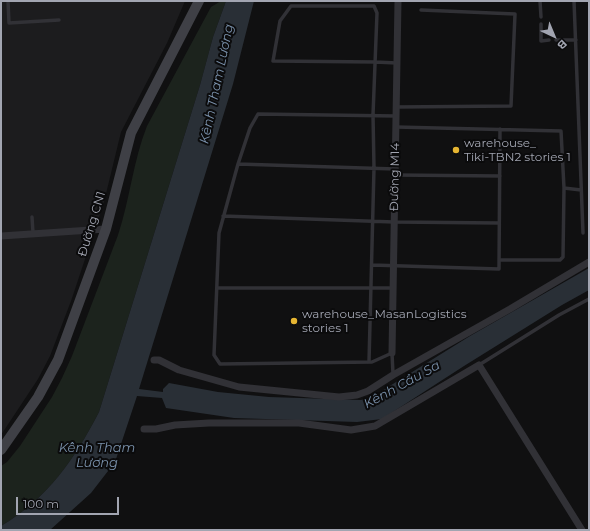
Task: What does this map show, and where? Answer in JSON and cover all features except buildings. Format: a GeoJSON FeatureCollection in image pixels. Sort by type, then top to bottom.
{"type":"FeatureCollection","features":[{"type":"Feature","properties":{"kind":"street","name":"Đường CN1"},"geometry":{"type":"LineString","coordinates":[[1,450],[38,397],[56,365],[65,344],[106,229],[132,133],[199,1]]}},
{"type":"Feature","properties":{"kind":"street","name":"Đường M14"},"geometry":{"type":"LineString","coordinates":[[392,353],[398,1]]}},
{"type":"Feature","properties":{"kind":"street"},"geometry":{"type":"LineString","coordinates":[[1,236],[106,229]]}},
{"type":"Feature","properties":{"kind":"street"},"geometry":{"type":"LineString","coordinates":[[154,360],[164,362],[179,370],[239,387],[339,397],[357,396],[504,313],[589,262]]}},
{"type":"Feature","properties":{"kind":"street"},"geometry":{"type":"LineString","coordinates":[[144,429],[209,423],[299,423],[350,430],[375,426],[479,365],[582,530]]}},
{"type":"Feature","properties":{"kind":"lane"},"geometry":{"type":"LineString","coordinates":[[8,1],[9,23],[59,20]]}},
{"type":"Feature","properties":{"kind":"lane"},"geometry":{"type":"LineString","coordinates":[[540,1],[541,17]]}},
{"type":"Feature","properties":{"kind":"lane"},"geometry":{"type":"LineString","coordinates":[[574,1],[583,233]]}},
{"type":"Feature","properties":{"kind":"lane"},"geometry":{"type":"LineString","coordinates":[[369,362],[374,168],[373,116],[375,62],[377,13],[374,6],[291,6],[280,21],[273,61],[375,62],[397,62]]}},
{"type":"Feature","properties":{"kind":"lane"},"geometry":{"type":"LineString","coordinates":[[396,107],[511,106],[515,14],[422,10]]}},
{"type":"Feature","properties":{"kind":"lane"},"geometry":{"type":"LineString","coordinates":[[541,24],[541,41],[549,40]]}},
{"type":"Feature","properties":{"kind":"lane"},"geometry":{"type":"LineString","coordinates":[[556,40],[576,40]]}},
{"type":"Feature","properties":{"kind":"lane"},"geometry":{"type":"LineString","coordinates":[[393,375],[392,353],[372,362],[246,364],[220,364],[214,355],[219,233],[238,164],[250,128],[258,114],[396,116]]}},
{"type":"Feature","properties":{"kind":"lane"},"geometry":{"type":"LineString","coordinates":[[396,127],[561,130],[564,188],[563,257],[560,260],[499,260]]}},
{"type":"Feature","properties":{"kind":"lane"},"geometry":{"type":"LineString","coordinates":[[372,265],[499,269],[500,129]]}},
{"type":"Feature","properties":{"kind":"lane"},"geometry":{"type":"LineString","coordinates":[[238,164],[374,168],[395,172],[500,176]]}},
{"type":"Feature","properties":{"kind":"lane"},"geometry":{"type":"LineString","coordinates":[[564,188],[581,190]]}},
{"type":"Feature","properties":{"kind":"lane"},"geometry":{"type":"LineString","coordinates":[[223,216],[394,222],[499,223]]}},
{"type":"Feature","properties":{"kind":"lane"},"geometry":{"type":"LineString","coordinates":[[32,217],[33,233]]}},
{"type":"Feature","properties":{"kind":"lane"},"geometry":{"type":"LineString","coordinates":[[217,288],[393,288]]}},
{"type":"Feature","properties":{"kind":"lane"},"geometry":{"type":"LineString","coordinates":[[479,365],[559,315],[589,299]]}},
{"type":"Feature","properties":{"kind":"shaded area"},"geometry":{"type":"Polygon","coordinates":[[[1,1],[185,1],[167,43],[121,132],[104,202],[71,301],[50,356],[38,379],[1,435],[1,1]]]}},
{"type":"Feature","properties":{"kind":"shaded area"},"geometry":{"type":"Polygon","coordinates":[[[221,1],[226,1],[213,37],[200,85],[99,412],[80,446],[46,490],[18,515],[1,526],[1,466],[7,462],[20,446],[52,397],[62,378],[72,356],[118,235],[126,208],[138,153],[147,126],[211,7],[221,1]]]}},
{"type":"Feature","properties":{"kind":"water","name":"Kênh Tham Lương"},"geometry":{"type":"Polygon","coordinates":[[[226,1],[254,1],[233,84],[139,389],[163,392],[163,389],[169,383],[218,392],[269,397],[361,400],[372,397],[470,336],[589,268],[589,290],[562,305],[464,366],[382,419],[357,422],[234,418],[166,408],[162,398],[137,396],[115,462],[91,493],[50,530],[1,530],[1,526],[33,503],[58,476],[80,446],[99,412],[200,85],[213,37],[226,1]]]}},
{"type":"Feature","properties":{"kind":"place","name":"warehouse_ Tiki-TBN2 stories 1"},"geometry":{"type":"Point","coordinates":[456,150]}},
{"type":"Feature","properties":{"kind":"place","name":"warehouse_MasanLogistics stories 1"},"geometry":{"type":"Point","coordinates":[294,321]}},
{"type":"Feature","properties":{"kind":"water label","name":"Kênh Cầu Sa"},"geometry":{"type":"Point","coordinates":[402,385]}}]}
